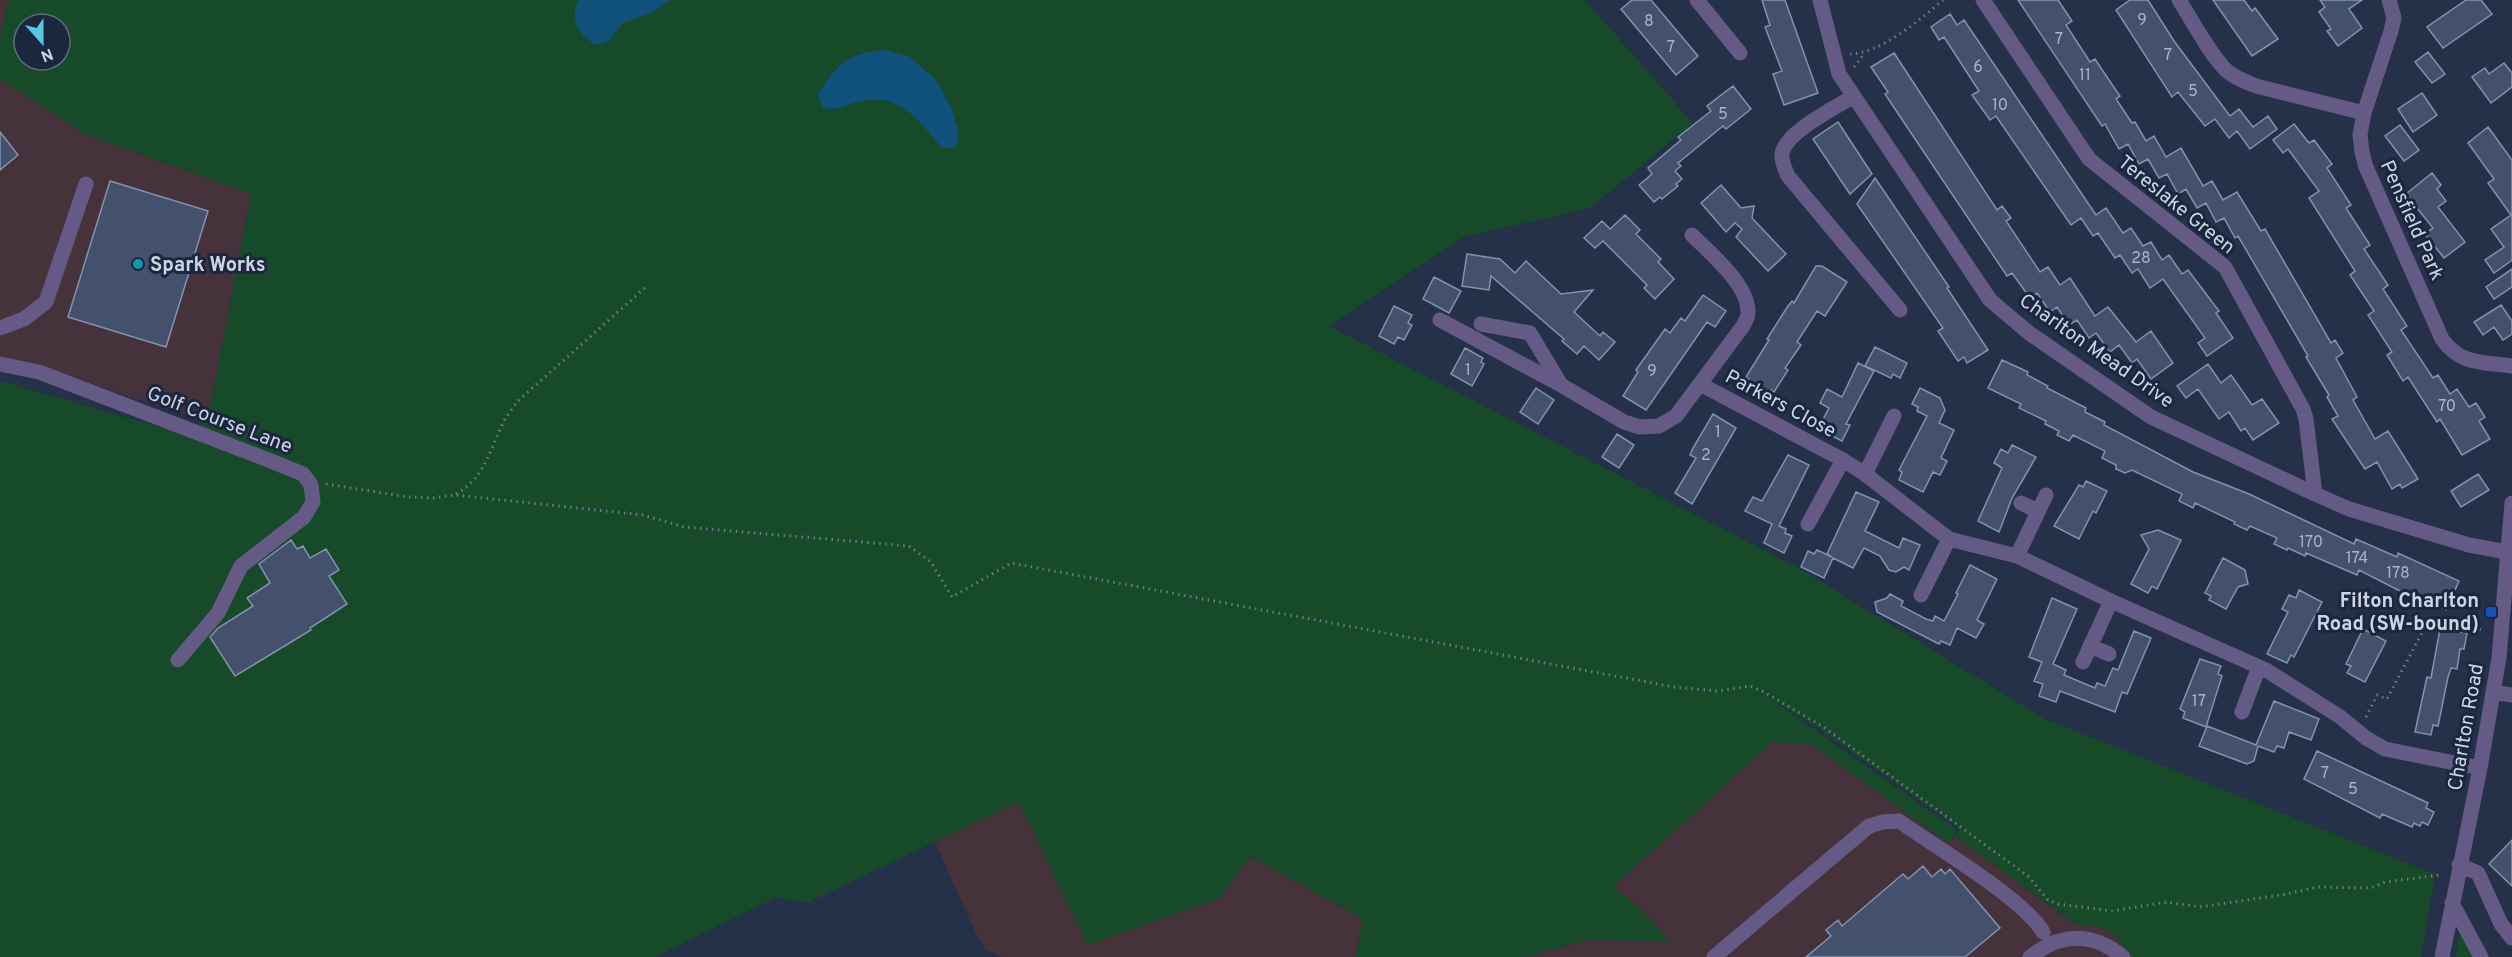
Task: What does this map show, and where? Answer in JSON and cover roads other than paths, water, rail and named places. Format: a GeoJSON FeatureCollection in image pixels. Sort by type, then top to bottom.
{"type":"FeatureCollection","features":[{"type":"Feature","properties":{"kind":"street"},"geometry":{"type":"LineString","coordinates":[[1697,0],[1740,53]]}},
{"type":"Feature","properties":{"kind":"street","name":"Charlton Mead Drive"},"geometry":{"type":"LineString","coordinates":[[1820,0],[1839,74],[1990,300],[2030,333],[2151,417],[2315,494],[2371,516],[2469,545],[2507,552]]}},
{"type":"Feature","properties":{"kind":"street","name":"Tereslake Green"},"geometry":{"type":"LineString","coordinates":[[1983,0],[2089,159],[2225,267],[2306,419],[2315,494]]}},
{"type":"Feature","properties":{"kind":"street"},"geometry":{"type":"LineString","coordinates":[[2179,0],[2222,65],[2240,80],[2364,113]]}},
{"type":"Feature","properties":{"kind":"street","name":"Pensfield Park"},"geometry":{"type":"LineString","coordinates":[[2393,2],[2394,18],[2391,32],[2364,113],[2360,135],[2366,167],[2442,339],[2450,351],[2464,359],[2512,366]]}},
{"type":"Feature","properties":{"kind":"street"},"geometry":{"type":"LineString","coordinates":[[1854,96],[1786,142],[1782,154],[1783,165],[1788,176],[1900,310]]}},
{"type":"Feature","properties":{"kind":"street"},"geometry":{"type":"LineString","coordinates":[[0,328],[24,319],[46,302],[86,184]]}},
{"type":"Feature","properties":{"kind":"street","name":"Parkers Close"},"geometry":{"type":"LineString","coordinates":[[1481,324],[1530,333],[1561,385],[1624,422],[1640,427],[1659,426],[1676,416],[1743,326],[1748,314],[1745,297],[1737,283],[1692,234]]}},
{"type":"Feature","properties":{"kind":"street"},"geometry":{"type":"LineString","coordinates":[[1440,320],[1561,385]]}},
{"type":"Feature","properties":{"kind":"street","name":"Golf Course Lane"},"geometry":{"type":"LineString","coordinates":[[0,364],[39,372],[303,474],[311,485],[313,502],[304,517],[241,566],[218,613],[178,660]]}},
{"type":"Feature","properties":{"kind":"street","name":"Parkers Close"},"geometry":{"type":"LineString","coordinates":[[1700,384],[1843,460],[1865,474],[1949,539]]}},
{"type":"Feature","properties":{"kind":"street"},"geometry":{"type":"LineString","coordinates":[[1865,474],[1894,416]]}},
{"type":"Feature","properties":{"kind":"street"},"geometry":{"type":"LineString","coordinates":[[1808,524],[1843,460]]}},
{"type":"Feature","properties":{"kind":"street"},"geometry":{"type":"LineString","coordinates":[[2017,556],[2046,495]]}},
{"type":"Feature","properties":{"kind":"street","name":"Charlton Road"},"geometry":{"type":"LineString","coordinates":[[2442,957],[2493,692],[2501,632],[2512,502]]}},
{"type":"Feature","properties":{"kind":"street"},"geometry":{"type":"LineString","coordinates":[[2021,503],[2038,512]]}},
{"type":"Feature","properties":{"kind":"street"},"geometry":{"type":"LineString","coordinates":[[1922,585],[1949,539],[2017,556],[2259,667],[2328,709],[2373,743],[2392,752],[2480,768]]}},
{"type":"Feature","properties":{"kind":"street"},"geometry":{"type":"LineString","coordinates":[[2083,662],[2111,601]]}},
{"type":"Feature","properties":{"kind":"street"},"geometry":{"type":"LineString","coordinates":[[2090,645],[2109,654]]}},
{"type":"Feature","properties":{"kind":"street"},"geometry":{"type":"LineString","coordinates":[[2242,712],[2259,667]]}},
{"type":"Feature","properties":{"kind":"street"},"geometry":{"type":"LineString","coordinates":[[2493,692],[2512,695]]}},
{"type":"Feature","properties":{"kind":"street"},"geometry":{"type":"LineString","coordinates":[[1714,957],[1869,826],[1883,822],[1899,821],[1998,890],[2037,921],[2043,932]]}},
{"type":"Feature","properties":{"kind":"street"},"geometry":{"type":"LineString","coordinates":[[2458,869],[2478,873],[2501,924],[2512,938]]}},
{"type":"Feature","properties":{"kind":"street"},"geometry":{"type":"LineString","coordinates":[[2452,903],[2481,957]]}},
{"type":"Feature","properties":{"kind":"street"},"geometry":{"type":"LineString","coordinates":[[2030,957],[2055,941],[2085,938],[2102,943],[2123,957]]}},
{"type":"Feature","properties":{"kind":"water"},"geometry":{"type":"Polygon","coordinates":[[[579,0],[674,0],[668,1],[653,12],[623,23],[609,41],[596,45],[577,26],[575,13],[579,0]]]}},
{"type":"Feature","properties":{"kind":"water"},"geometry":{"type":"Polygon","coordinates":[[[886,50],[910,57],[937,81],[952,110],[959,134],[955,148],[942,148],[915,117],[895,103],[869,100],[834,109],[822,107],[818,94],[839,67],[853,57],[886,50]]]}},
{"type":"Feature","properties":{"kind":"place","name":"Spark Works"},"geometry":{"type":"Point","coordinates":[138,264]}},
{"type":"Feature","properties":{"kind":"place","name":"Filton Charlton Road (SW-bound)"},"geometry":{"type":"Point","coordinates":[2491,612]}}]}
